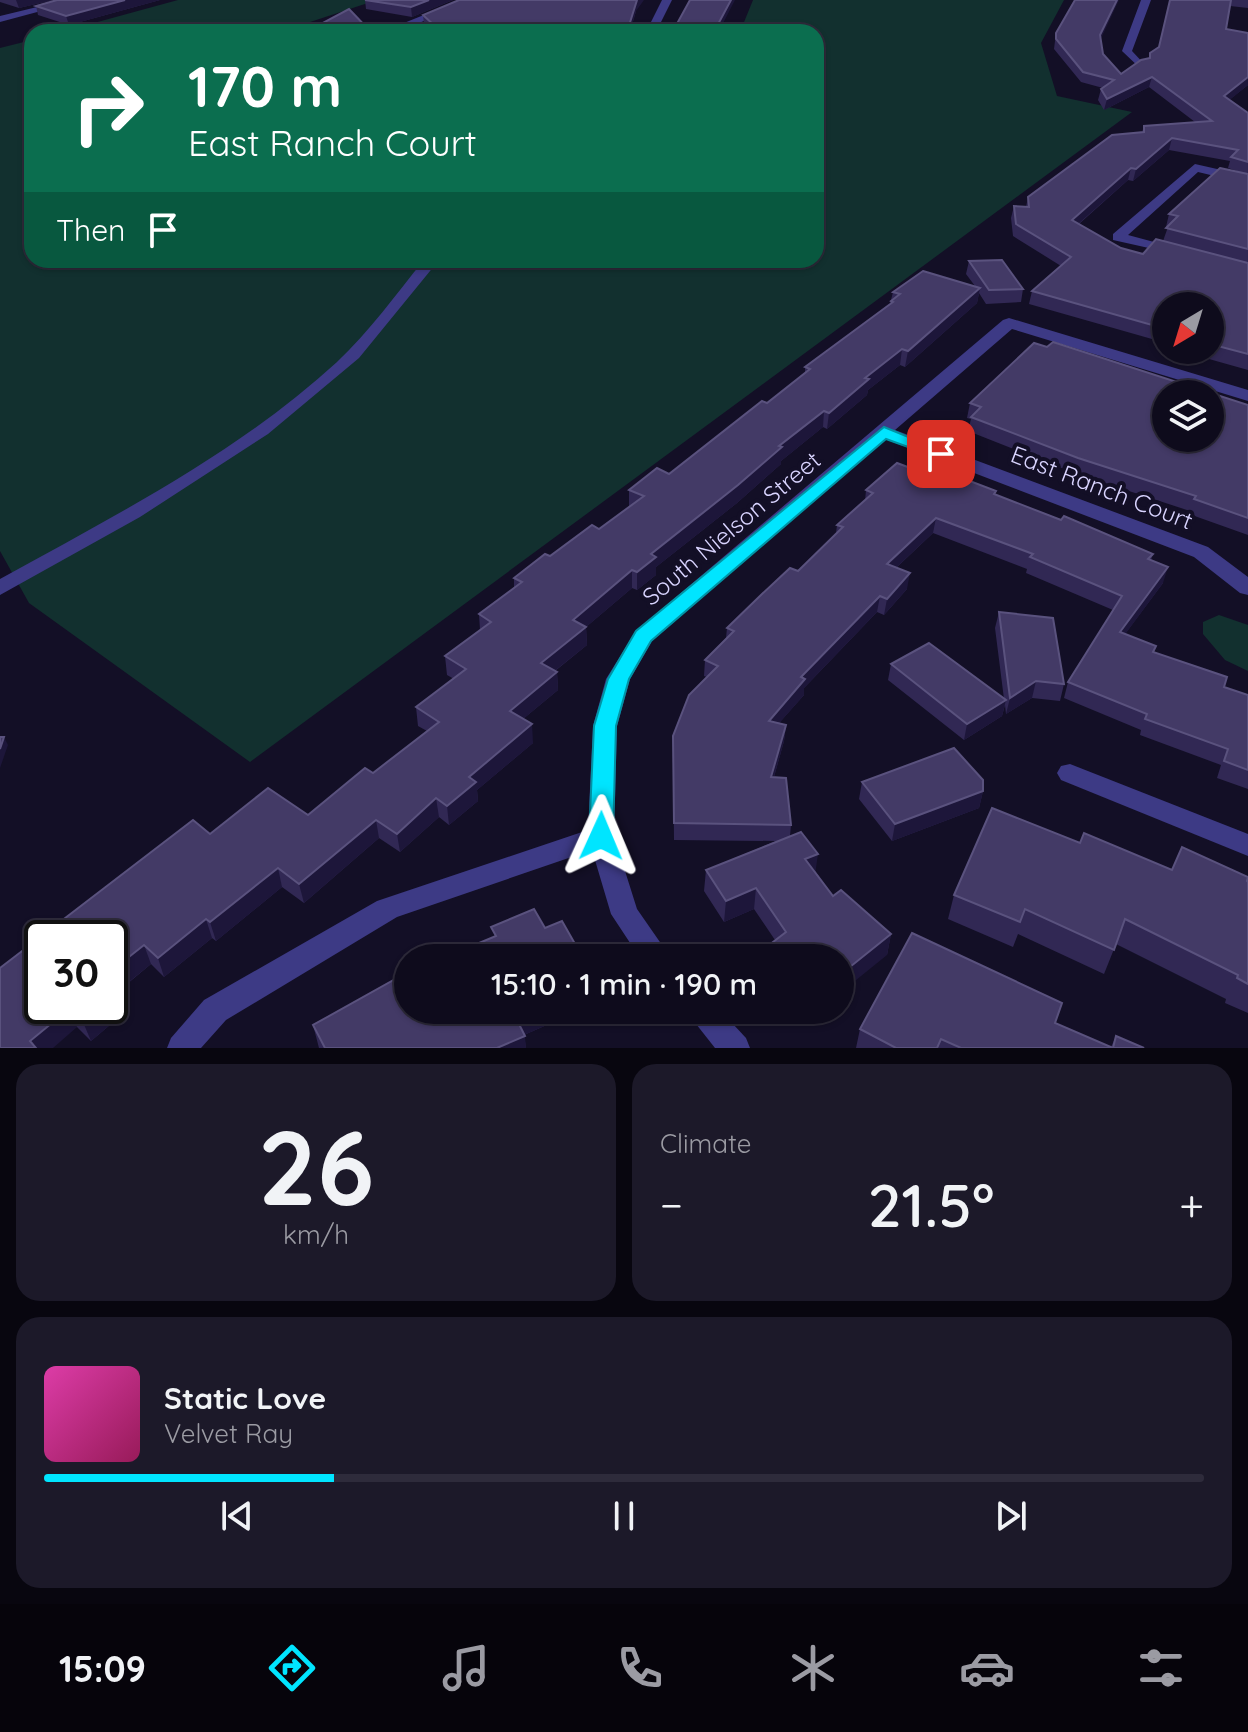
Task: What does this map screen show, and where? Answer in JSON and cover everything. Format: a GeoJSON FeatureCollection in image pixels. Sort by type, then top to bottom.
{"type":"FeatureCollection","features":[{"type":"Feature","properties":{"kind":"street"},"geometry":{"type":"LineString","coordinates":[[0,19],[77,0]]}},
{"type":"Feature","properties":{"kind":"street"},"geometry":{"type":"LineString","coordinates":[[409,24],[469,0]]}},
{"type":"Feature","properties":{"kind":"street"},"geometry":{"type":"LineString","coordinates":[[655,24],[667,0]]}},
{"type":"Feature","properties":{"kind":"street"},"geometry":{"type":"LineString","coordinates":[[1141,66],[1127,51],[1146,0]]}},
{"type":"Feature","properties":{"kind":"street"},"geometry":{"type":"LineString","coordinates":[[1190,256],[1118,237],[1195,168],[1248,180]]}},
{"type":"Feature","properties":{"kind":"street"},"geometry":{"type":"LineString","coordinates":[[0,588],[163,497],[269,423],[342,366],[425,268]]}},
{"type":"Feature","properties":{"kind":"street","name":"South Nielson Street"},"geometry":{"type":"LineString","coordinates":[[647,944],[625,914],[601,836],[605,726],[618,679],[644,636],[1009,323],[1248,396]]}},
{"type":"Feature","properties":{"kind":"street","name":"East Ranch Court"},"geometry":{"type":"LineString","coordinates":[[884,432],[1201,552],[1248,588]]}},
{"type":"Feature","properties":{"kind":"street"},"geometry":{"type":"LineString","coordinates":[[1070,773],[1248,845]]}},
{"type":"Feature","properties":{"kind":"street"},"geometry":{"type":"LineString","coordinates":[[182,1048],[215,1010],[387,909],[601,836]]}},
{"type":"Feature","properties":{"kind":"street"},"geometry":{"type":"LineString","coordinates":[[713,1024],[735,1048]]}},
{"type":"Feature","properties":{"kind":"green space"},"geometry":{"type":"Polygon","coordinates":[[[178,0],[377,0],[304,24],[90,24],[178,0]]]}},
{"type":"Feature","properties":{"kind":"green space"},"geometry":{"type":"Polygon","coordinates":[[[753,0],[1064,0],[1041,43],[1057,96],[1132,112],[250,762],[29,603],[0,551],[0,48],[24,42],[24,268],[824,268],[824,24],[743,24],[753,0]]]}},
{"type":"Feature","properties":{"kind":"green space"},"geometry":{"type":"Polygon","coordinates":[[[1219,615],[1248,625],[1248,671],[1225,660],[1203,634],[1203,622],[1219,615]]]}},
{"type":"Feature","properties":{"kind":"building"},"geometry":{"type":"Polygon","coordinates":[[[57,0],[125,0],[66,16],[36,6],[57,0]]]}},
{"type":"Feature","properties":{"kind":"building"},"geometry":{"type":"Polygon","coordinates":[[[365,0],[429,0],[411,7],[365,0]]]}},
{"type":"Feature","properties":{"kind":"building"},"geometry":{"type":"Polygon","coordinates":[[[459,0],[637,0],[630,24],[433,24],[423,15],[459,0]]]}},
{"type":"Feature","properties":{"kind":"building"},"geometry":{"type":"Polygon","coordinates":[[[690,0],[731,0],[718,24],[677,24],[690,0]]]}},
{"type":"Feature","properties":{"kind":"building"},"geometry":{"type":"Polygon","coordinates":[[[1075,0],[1117,0],[1100,35],[1103,54],[1121,74],[1141,60],[1150,58],[1150,53],[1159,47],[1170,0],[1231,0],[1226,29],[1248,33],[1248,77],[1224,96],[1248,113],[1248,162],[1231,157],[1238,150],[1172,138],[1136,169],[1131,168],[1072,220],[1121,248],[1143,254],[1156,239],[1248,263],[1248,354],[1224,348],[1224,292],[1152,292],[1152,325],[1032,291],[1071,257],[1016,224],[1014,206],[1029,207],[1028,197],[1112,135],[1144,132],[1144,126],[1212,121],[1152,77],[1107,99],[1101,89],[1114,80],[1083,72],[1056,39],[1056,33],[1075,0]]]}},
{"type":"Feature","properties":{"kind":"building"},"geometry":{"type":"Polygon","coordinates":[[[349,9],[363,24],[321,24],[349,9]]]}},
{"type":"Feature","properties":{"kind":"building"},"geometry":{"type":"Polygon","coordinates":[[[1220,168],[1248,174],[1248,249],[1166,228],[1178,216],[1169,214],[1220,168]]]}},
{"type":"Feature","properties":{"kind":"building"},"geometry":{"type":"Polygon","coordinates":[[[1002,260],[1023,289],[989,290],[969,261],[1002,260]]]}},
{"type":"Feature","properties":{"kind":"building"},"geometry":{"type":"Polygon","coordinates":[[[923,271],[980,288],[908,351],[902,349],[865,378],[869,379],[829,413],[824,411],[779,446],[782,447],[738,485],[651,554],[656,557],[637,572],[632,570],[573,620],[586,627],[541,663],[557,672],[510,711],[532,724],[469,777],[476,782],[447,806],[436,798],[397,834],[376,820],[299,884],[278,868],[158,958],[144,945],[128,958],[128,920],[63,920],[193,820],[210,834],[268,788],[308,815],[365,768],[373,773],[439,722],[416,707],[466,669],[445,656],[491,622],[479,614],[522,582],[514,578],[545,554],[550,556],[592,525],[599,529],[644,496],[629,490],[657,468],[669,474],[762,401],[767,403],[810,369],[805,367],[893,302],[900,294],[893,292],[923,271]]]}},
{"type":"Feature","properties":{"kind":"building"},"geometry":{"type":"Polygon","coordinates":[[[1053,342],[1171,380],[1152,380],[1152,452],[1224,452],[1224,397],[1248,405],[1248,518],[1194,499],[1196,496],[1078,458],[971,417],[981,407],[970,403],[1034,343],[1047,347],[1053,342]]]}},
{"type":"Feature","properties":{"kind":"building"},"geometry":{"type":"Polygon","coordinates":[[[920,462],[1061,520],[1064,516],[1153,554],[1148,559],[1168,567],[1120,632],[1156,646],[1153,652],[1227,677],[1224,687],[1248,695],[1248,770],[1224,761],[1228,749],[1145,719],[1147,714],[1068,682],[1122,596],[1030,557],[1033,554],[936,518],[887,564],[910,573],[887,599],[880,596],[801,677],[805,679],[769,721],[786,725],[771,777],[786,778],[791,825],[674,823],[673,736],[689,695],[718,666],[705,660],[734,631],[727,628],[762,594],[790,568],[798,571],[843,527],[837,525],[873,493],[866,490],[897,463],[913,469],[920,462]]]}},
{"type":"Feature","properties":{"kind":"building"},"geometry":{"type":"Polygon","coordinates":[[[999,612],[1053,618],[1064,684],[1036,681],[1010,698],[999,612]]]}},
{"type":"Feature","properties":{"kind":"building"},"geometry":{"type":"Polygon","coordinates":[[[929,643],[1006,700],[967,724],[891,664],[929,643]]]}},
{"type":"Feature","properties":{"kind":"building"},"geometry":{"type":"Polygon","coordinates":[[[954,748],[983,780],[983,791],[895,824],[862,782],[954,748]]]}},
{"type":"Feature","properties":{"kind":"building"},"geometry":{"type":"Polygon","coordinates":[[[992,808],[1080,843],[1084,833],[1172,870],[1182,847],[1248,877],[1248,984],[1237,978],[1238,975],[1125,919],[1114,950],[1025,909],[1020,922],[954,895],[992,808]]]}},
{"type":"Feature","properties":{"kind":"building"},"geometry":{"type":"Polygon","coordinates":[[[801,832],[818,854],[805,859],[833,896],[841,890],[891,934],[854,964],[854,944],[770,944],[786,932],[756,888],[726,901],[706,870],[801,832]]]}},
{"type":"Feature","properties":{"kind":"building"},"geometry":{"type":"Polygon","coordinates":[[[534,909],[545,928],[562,921],[575,944],[477,944],[496,936],[491,927],[534,909]]]}},
{"type":"Feature","properties":{"kind":"building"},"geometry":{"type":"Polygon","coordinates":[[[912,933],[1062,1003],[1055,1023],[1113,1048],[961,1048],[941,1039],[937,1048],[896,1048],[860,1029],[912,933]]]}},
{"type":"Feature","properties":{"kind":"building"},"geometry":{"type":"Polygon","coordinates":[[[24,950],[24,1024],[51,1024],[30,1041],[36,1048],[0,1048],[0,968],[24,950]]]}},
{"type":"Feature","properties":{"kind":"building"},"geometry":{"type":"Polygon","coordinates":[[[394,980],[394,1024],[519,1024],[525,1036],[497,1048],[325,1048],[313,1025],[394,980]]]}},
{"type":"Feature","properties":{"kind":"building"},"geometry":{"type":"Polygon","coordinates":[[[1116,1036],[1144,1048],[1113,1048],[1116,1036]]]}},
{"type":"Feature","properties":{"kind":"route"},"geometry":{"type":"LineString","coordinates":[[601,836],[605,726],[618,679],[644,636],[884,432],[941,454]]}}]}
